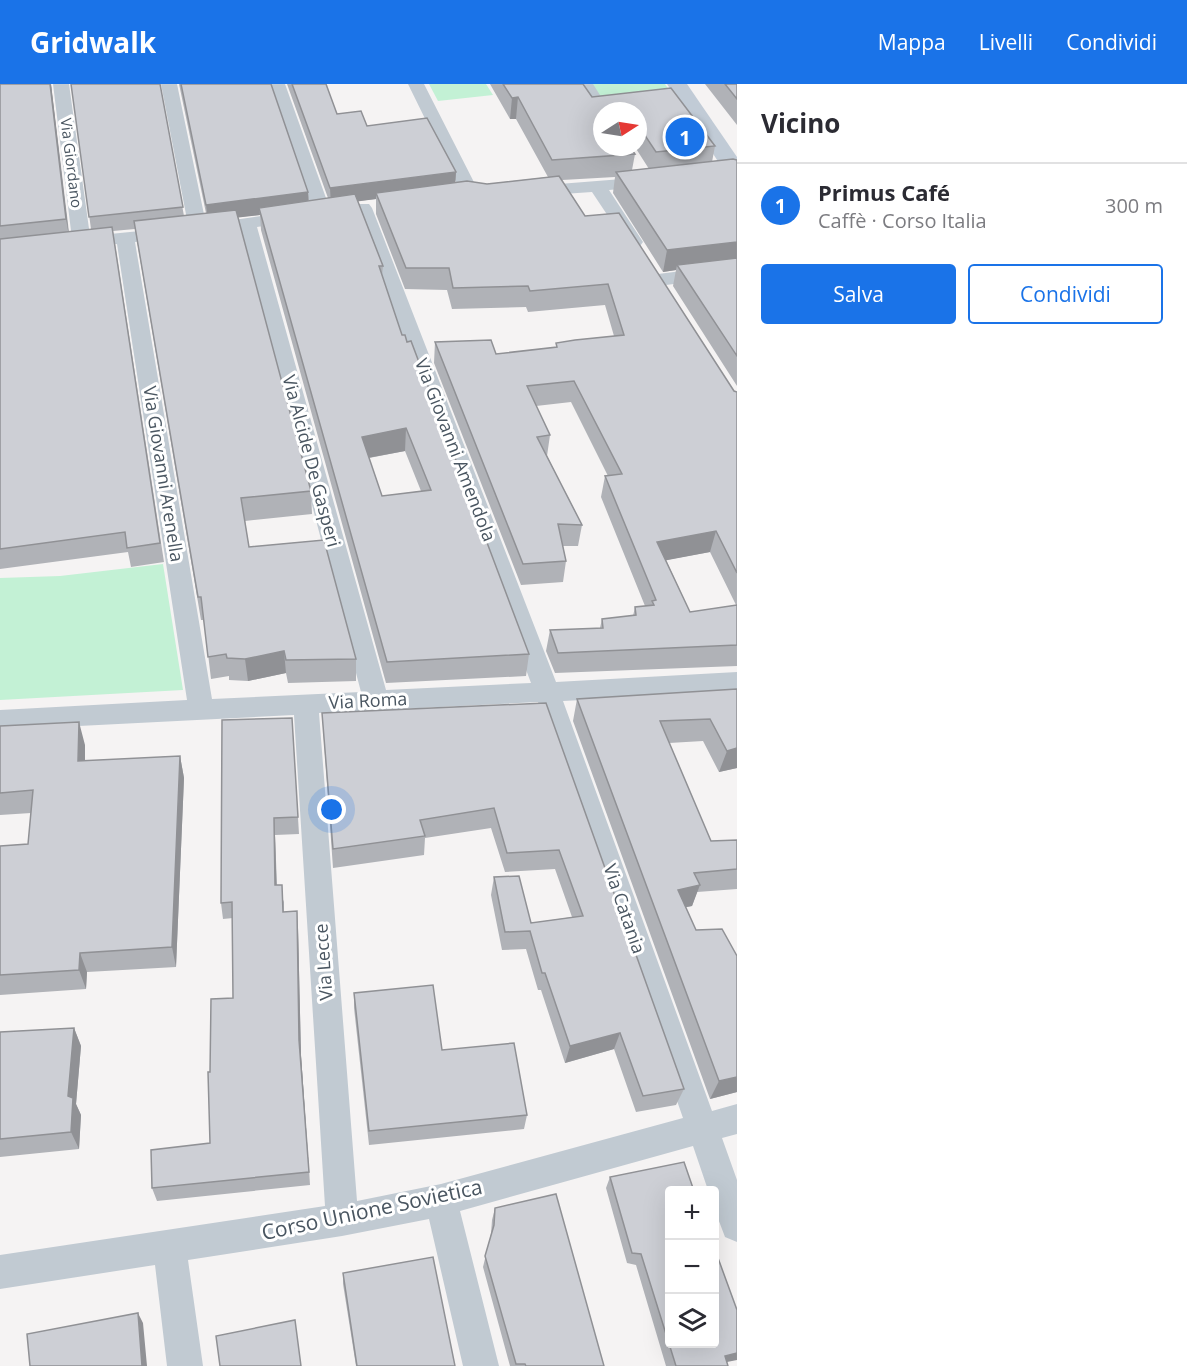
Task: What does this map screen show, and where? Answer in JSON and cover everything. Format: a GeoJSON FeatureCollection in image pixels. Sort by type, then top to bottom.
{"type":"FeatureCollection","features":[{"type":"Feature","properties":{"kind":"street","name":"Via Giordano"},"geometry":{"type":"LineString","coordinates":[[61,84],[82,242]]}},
{"type":"Feature","properties":{"kind":"street"},"geometry":{"type":"LineString","coordinates":[[169,84],[198,230]]}},
{"type":"Feature","properties":{"kind":"street"},"geometry":{"type":"LineString","coordinates":[[277,84],[322,212]]}},
{"type":"Feature","properties":{"kind":"street"},"geometry":{"type":"LineString","coordinates":[[416,84],[471,194]]}},
{"type":"Feature","properties":{"kind":"street"},"geometry":{"type":"LineString","coordinates":[[585,84],[596,102]]}},
{"type":"Feature","properties":{"kind":"street"},"geometry":{"type":"LineString","coordinates":[[678,84],[737,173],[714,175]]}},
{"type":"Feature","properties":{"kind":"street"},"geometry":{"type":"LineString","coordinates":[[635,165],[646,182]]}},
{"type":"Feature","properties":{"kind":"street"},"geometry":{"type":"LineString","coordinates":[[517,191],[598,187],[668,180]]}},
{"type":"Feature","properties":{"kind":"street"},"geometry":{"type":"LineString","coordinates":[[598,187],[670,299]]}},
{"type":"Feature","properties":{"kind":"street"},"geometry":{"type":"LineString","coordinates":[[449,197],[494,193]]}},
{"type":"Feature","properties":{"kind":"street"},"geometry":{"type":"LineString","coordinates":[[61,245],[198,230],[385,205]]}},
{"type":"Feature","properties":{"kind":"street","name":"Via Giovanni Amendola"},"geometry":{"type":"LineString","coordinates":[[363,208],[547,691]]}},
{"type":"Feature","properties":{"kind":"street","name":"Via Alcide De Gasperi"},"geometry":{"type":"LineString","coordinates":[[247,222],[376,700]]}},
{"type":"Feature","properties":{"kind":"street","name":"Via Giovanni Arenella"},"geometry":{"type":"LineString","coordinates":[[125,238],[201,709]]}},
{"type":"Feature","properties":{"kind":"street"},"geometry":{"type":"LineString","coordinates":[[658,280],[737,270]]}},
{"type":"Feature","properties":{"kind":"street","name":"Via Roma"},"geometry":{"type":"LineString","coordinates":[[0,720],[737,682]]}},
{"type":"Feature","properties":{"kind":"street","name":"Via Catania"},"geometry":{"type":"LineString","coordinates":[[547,691],[737,1225]]}},
{"type":"Feature","properties":{"kind":"street","name":"Via Lecce"},"geometry":{"type":"LineString","coordinates":[[306,704],[342,1220]]}},
{"type":"Feature","properties":{"kind":"street","name":"Corso Unione Sovietica"},"geometry":{"type":"LineString","coordinates":[[0,1272],[170,1248],[342,1220],[441,1200],[737,1119]]}},
{"type":"Feature","properties":{"kind":"street"},"geometry":{"type":"LineString","coordinates":[[441,1200],[481,1366]]}},
{"type":"Feature","properties":{"kind":"street"},"geometry":{"type":"LineString","coordinates":[[170,1248],[185,1366]]}},
{"type":"Feature","properties":{"kind":"green space"},"geometry":{"type":"Polygon","coordinates":[[[429,84],[486,84],[493,95],[438,101],[429,84]]]}},
{"type":"Feature","properties":{"kind":"green space"},"geometry":{"type":"Polygon","coordinates":[[[589,84],[665,84],[669,90],[598,99],[589,84]]]}},
{"type":"Feature","properties":{"kind":"green space"},"geometry":{"type":"Polygon","coordinates":[[[163,564],[183,690],[0,700],[0,578],[60,576],[163,564]]]}},
{"type":"Feature","properties":{"kind":"building"},"geometry":{"type":"Polygon","coordinates":[[[0,84],[50,84],[66,219],[0,226],[0,84]]]}},
{"type":"Feature","properties":{"kind":"building"},"geometry":{"type":"Polygon","coordinates":[[[71,84],[160,84],[183,207],[89,217],[71,84]]]}},
{"type":"Feature","properties":{"kind":"building"},"geometry":{"type":"Polygon","coordinates":[[[181,84],[271,84],[308,192],[206,205],[181,84]]]}},
{"type":"Feature","properties":{"kind":"building"},"geometry":{"type":"Polygon","coordinates":[[[292,84],[326,84],[337,114],[361,111],[367,126],[427,118],[456,172],[330,188],[292,84]]]}},
{"type":"Feature","properties":{"kind":"building"},"geometry":{"type":"Polygon","coordinates":[[[503,84],[583,84],[592,97],[671,88],[715,146],[656,152],[647,138],[647,102],[593,102],[593,156],[607,156],[552,160],[518,97],[512,98],[503,84]]]}},
{"type":"Feature","properties":{"kind":"building"},"geometry":{"type":"Polygon","coordinates":[[[725,84],[737,84],[737,99],[725,84]]]}},
{"type":"Feature","properties":{"kind":"building"},"geometry":{"type":"Polygon","coordinates":[[[737,160],[737,242],[667,250],[616,172],[737,160]]]}},
{"type":"Feature","properties":{"kind":"building"},"geometry":{"type":"Polygon","coordinates":[[[559,176],[585,216],[619,213],[734,391],[737,392],[737,573],[716,531],[657,542],[690,612],[737,605],[737,645],[558,653],[550,630],[603,628],[602,619],[636,615],[635,607],[654,605],[652,601],[656,600],[605,476],[622,474],[574,381],[527,386],[550,435],[537,437],[582,525],[558,524],[566,561],[523,564],[435,342],[491,340],[496,354],[557,347],[556,343],[575,340],[624,335],[608,284],[530,291],[528,286],[453,288],[449,268],[406,268],[376,193],[467,181],[487,184],[559,176]]]}},
{"type":"Feature","properties":{"kind":"building"},"geometry":{"type":"Polygon","coordinates":[[[355,194],[383,266],[379,266],[402,335],[405,335],[407,342],[411,341],[529,654],[387,662],[259,208],[355,194]],[[406,428],[362,437],[382,496],[431,490],[406,428]]]}},
{"type":"Feature","properties":{"kind":"building"},"geometry":{"type":"Polygon","coordinates":[[[236,210],[311,491],[241,498],[249,547],[324,540],[356,659],[286,660],[284,651],[245,659],[227,658],[226,654],[208,657],[201,597],[198,597],[134,221],[236,210]]]}},
{"type":"Feature","properties":{"kind":"building"},"geometry":{"type":"Polygon","coordinates":[[[112,227],[160,543],[127,548],[125,532],[0,549],[0,239],[112,227]]]}},
{"type":"Feature","properties":{"kind":"building"},"geometry":{"type":"Polygon","coordinates":[[[737,258],[737,356],[677,265],[737,258]]]}},
{"type":"Feature","properties":{"kind":"building"},"geometry":{"type":"Polygon","coordinates":[[[737,689],[737,748],[727,751],[710,719],[660,721],[711,841],[737,840],[737,869],[694,873],[700,885],[678,890],[696,930],[722,929],[737,956],[737,1077],[719,1081],[577,699],[737,689]]]}},
{"type":"Feature","properties":{"kind":"building"},"geometry":{"type":"Polygon","coordinates":[[[546,703],[684,1089],[643,1096],[620,1033],[570,1046],[545,973],[542,973],[530,931],[505,932],[494,877],[519,876],[531,923],[583,916],[559,850],[507,853],[494,808],[420,820],[425,836],[333,849],[322,713],[546,703]]]}},
{"type":"Feature","properties":{"kind":"building"},"geometry":{"type":"Polygon","coordinates":[[[292,718],[298,817],[274,818],[275,885],[282,885],[283,912],[297,911],[299,1040],[309,1172],[152,1188],[151,1150],[210,1143],[208,1072],[210,1072],[211,999],[233,998],[232,902],[221,903],[222,720],[292,718]]]}},
{"type":"Feature","properties":{"kind":"building"},"geometry":{"type":"Polygon","coordinates":[[[79,722],[78,761],[180,756],[172,947],[80,953],[79,970],[0,975],[0,846],[28,844],[33,790],[0,793],[0,726],[79,722]]]}},
{"type":"Feature","properties":{"kind":"building"},"geometry":{"type":"Polygon","coordinates":[[[433,985],[442,1050],[514,1043],[527,1115],[369,1131],[354,993],[433,985]]]}},
{"type":"Feature","properties":{"kind":"building"},"geometry":{"type":"Polygon","coordinates":[[[74,1028],[68,1096],[73,1098],[71,1132],[0,1139],[0,1032],[74,1028]]]}},
{"type":"Feature","properties":{"kind":"building"},"geometry":{"type":"Polygon","coordinates":[[[684,1162],[692,1186],[665,1186],[665,1331],[641,1254],[632,1253],[610,1177],[684,1162]]]}},
{"type":"Feature","properties":{"kind":"building"},"geometry":{"type":"Polygon","coordinates":[[[556,1194],[604,1366],[516,1364],[485,1256],[494,1225],[495,1208],[556,1194]]]}},
{"type":"Feature","properties":{"kind":"building"},"geometry":{"type":"Polygon","coordinates":[[[433,1257],[455,1366],[357,1366],[343,1273],[433,1257]]]}},
{"type":"Feature","properties":{"kind":"building"},"geometry":{"type":"Polygon","coordinates":[[[719,1261],[737,1310],[737,1353],[725,1356],[728,1366],[676,1366],[670,1348],[719,1348],[719,1261]]]}},
{"type":"Feature","properties":{"kind":"building"},"geometry":{"type":"Polygon","coordinates":[[[138,1313],[142,1366],[30,1366],[27,1334],[138,1313]]]}},
{"type":"Feature","properties":{"kind":"building"},"geometry":{"type":"Polygon","coordinates":[[[295,1320],[301,1366],[220,1366],[216,1336],[295,1320]]]}},
{"type":"Feature","properties":{"kind":"place","name":"Primus Café"},"geometry":{"type":"Point","coordinates":[685,137]}}]}
